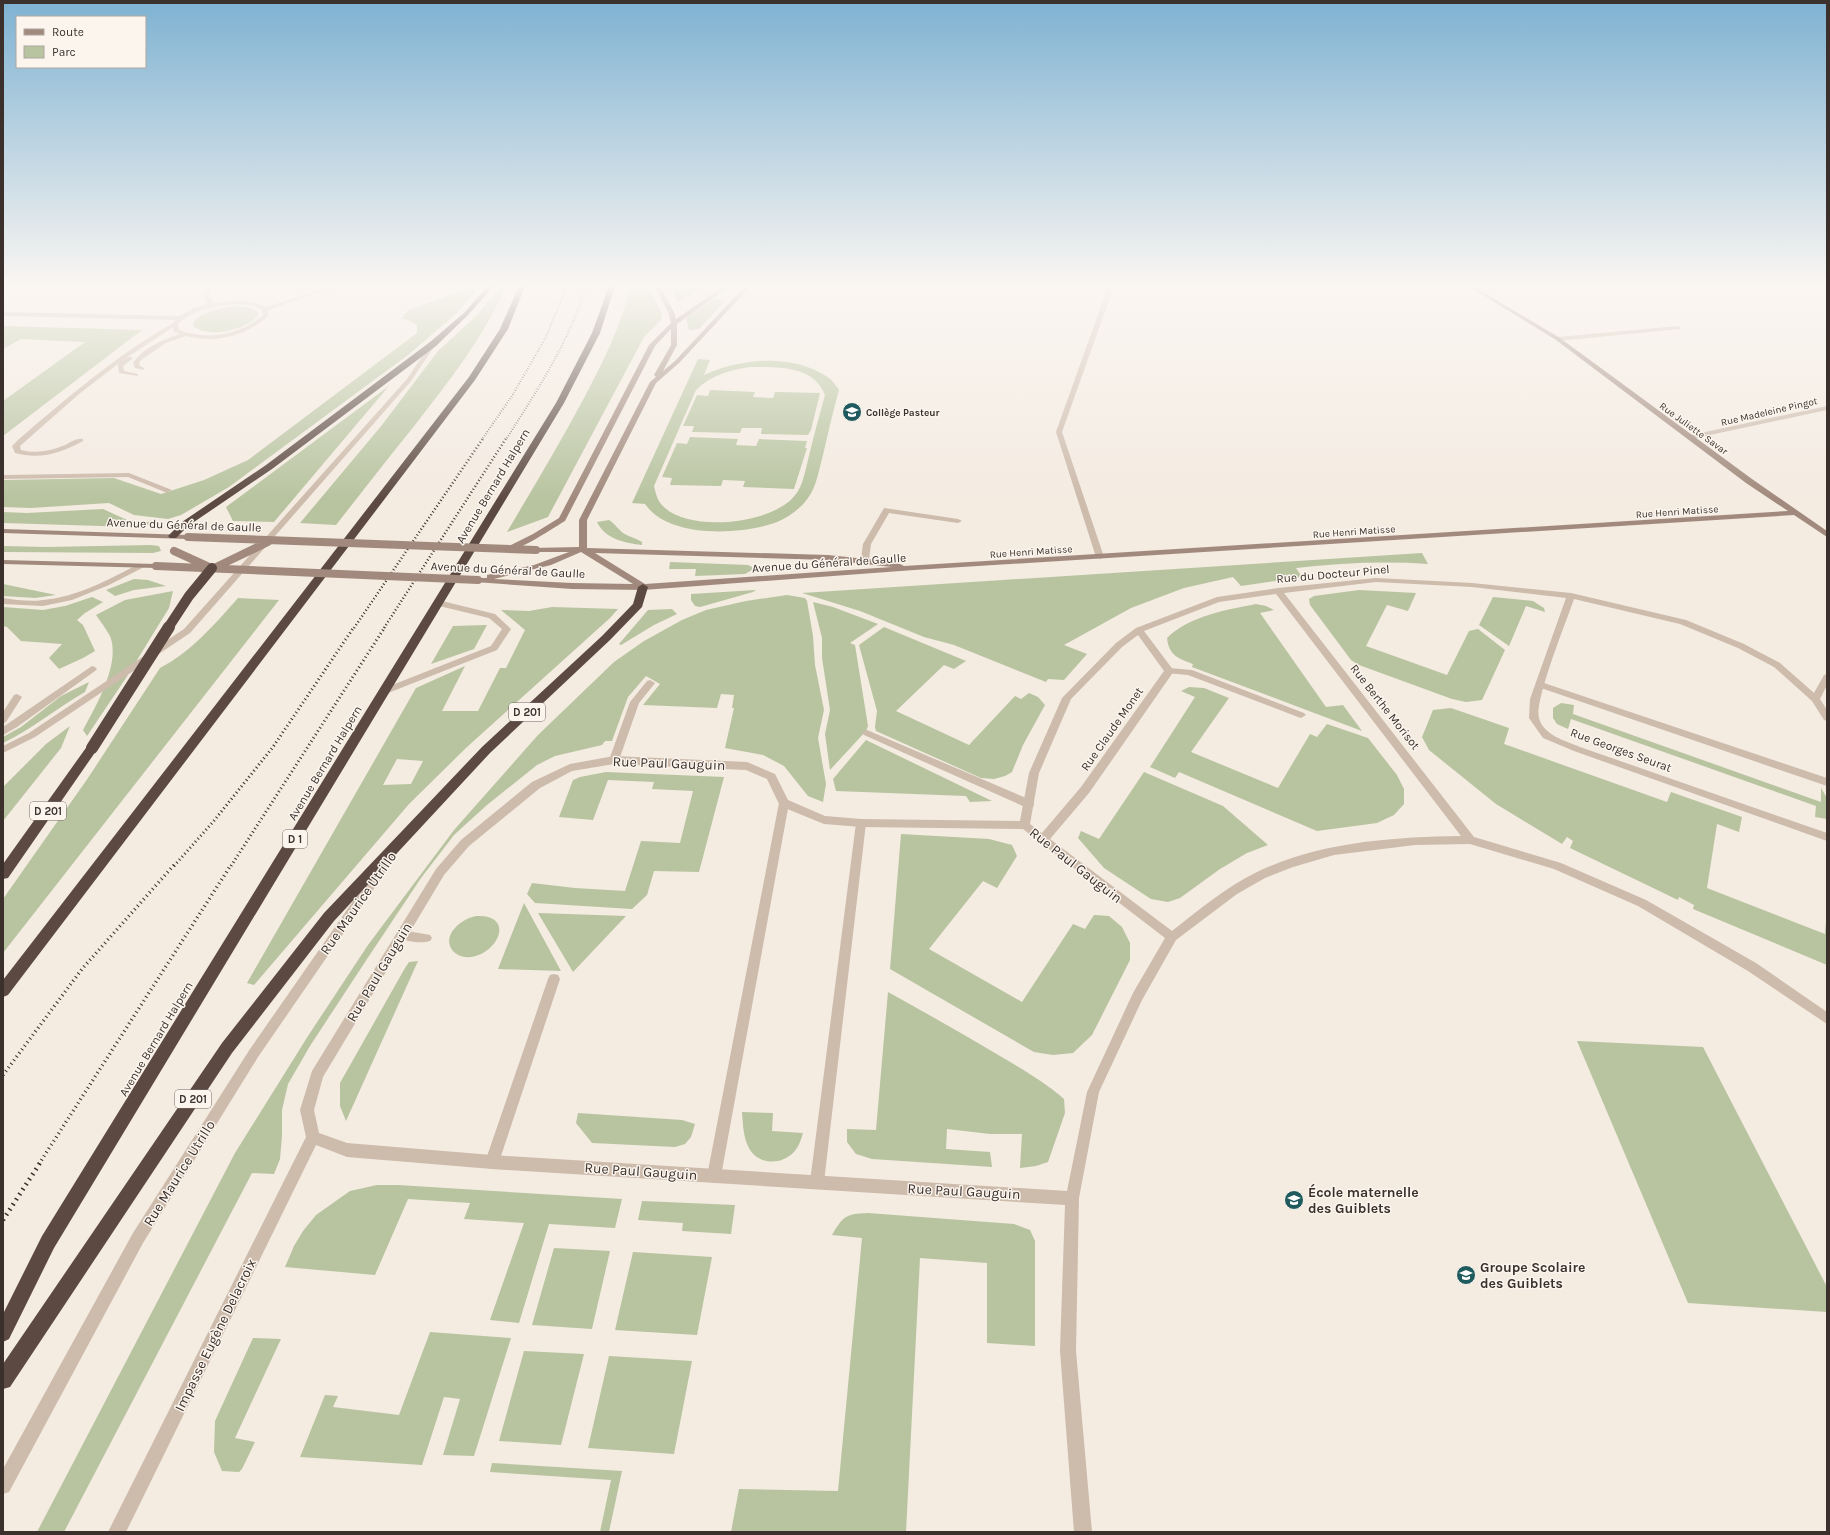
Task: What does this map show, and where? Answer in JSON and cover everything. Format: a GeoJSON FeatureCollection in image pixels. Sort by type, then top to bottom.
{"type":"FeatureCollection","features":[{"type":"Feature","properties":{"kind":"highway"},"geometry":{"type":"LineString","coordinates":[[173,536],[185,524],[269,467],[415,358]]}},
{"type":"Feature","properties":{"kind":"highway"},"geometry":{"type":"LineString","coordinates":[[3,991],[472,378],[485,358]]}},
{"type":"Feature","properties":{"kind":"highway","name":"Avenue Bernard Halpern"},"geometry":{"type":"LineString","coordinates":[[3,1333],[48,1242],[560,403],[583,358]]}},
{"type":"Feature","properties":{"kind":"highway","name":"D 201"},"geometry":{"type":"LineString","coordinates":[[3,874],[92,748],[189,596],[212,568]]}},
{"type":"Feature","properties":{"kind":"highway","name":"D 201"},"geometry":{"type":"LineString","coordinates":[[3,1380],[227,1048],[329,917],[486,750],[606,638],[638,605],[643,587]]}},
{"type":"Feature","properties":{"kind":"main road"},"geometry":{"type":"LineString","coordinates":[[507,549],[536,536],[562,518],[645,358]]}},
{"type":"Feature","properties":{"kind":"main road"},"geometry":{"type":"LineString","coordinates":[[583,548],[583,520],[667,358]]}},
{"type":"Feature","properties":{"kind":"main road"},"geometry":{"type":"LineString","coordinates":[[653,382],[681,358]]}},
{"type":"Feature","properties":{"kind":"main road","name":"Rue Juliette Savar"},"geometry":{"type":"LineString","coordinates":[[1582,358],[1640,402],[1691,437],[1749,481],[1827,535]]}},
{"type":"Feature","properties":{"kind":"main road","name":"Rue Henri Matisse"},"geometry":{"type":"LineString","coordinates":[[914,568],[1795,513]]}},
{"type":"Feature","properties":{"kind":"main road","name":"Avenue du Général de Gaulle"},"geometry":{"type":"LineString","coordinates":[[3,531],[536,550],[583,548],[662,554],[865,559],[914,568]]}},
{"type":"Feature","properties":{"kind":"main road"},"geometry":{"type":"LineString","coordinates":[[173,536],[174,551],[212,568],[271,541]]}},
{"type":"Feature","properties":{"kind":"main road"},"geometry":{"type":"LineString","coordinates":[[478,580],[548,565],[563,560],[583,548]]}},
{"type":"Feature","properties":{"kind":"main road"},"geometry":{"type":"LineString","coordinates":[[583,548],[643,587]]}},
{"type":"Feature","properties":{"kind":"main road","name":"Avenue du Général de Gaulle"},"geometry":{"type":"LineString","coordinates":[[3,562],[212,568],[643,587],[914,568]]}},
{"type":"Feature","properties":{"kind":"street"},"geometry":{"type":"LineString","coordinates":[[81,440],[63,450],[43,454],[25,454],[18,451],[16,446],[21,440],[121,358]]}},
{"type":"Feature","properties":{"kind":"street"},"geometry":{"type":"LineString","coordinates":[[131,358],[120,366],[121,372],[136,375]]}},
{"type":"Feature","properties":{"kind":"street"},"geometry":{"type":"LineString","coordinates":[[141,358],[136,363],[137,367],[142,369]]}},
{"type":"Feature","properties":{"kind":"street"},"geometry":{"type":"LineString","coordinates":[[3,750],[32,735],[187,631],[409,380],[424,358]]}},
{"type":"Feature","properties":{"kind":"street"},"geometry":{"type":"LineString","coordinates":[[1085,358],[1059,432],[1100,557]]}},
{"type":"Feature","properties":{"kind":"street","name":"Rue Madeleine Pingot"},"geometry":{"type":"LineString","coordinates":[[1691,437],[1827,408]]}},
{"type":"Feature","properties":{"kind":"street"},"geometry":{"type":"LineString","coordinates":[[3,477],[129,476],[168,490]]}},
{"type":"Feature","properties":{"kind":"street"},"geometry":{"type":"LineString","coordinates":[[865,559],[867,544],[887,510],[958,521]]}},
{"type":"Feature","properties":{"kind":"street"},"geometry":{"type":"LineString","coordinates":[[3,601],[44,603],[69,597],[92,590],[142,566]]}},
{"type":"Feature","properties":{"kind":"street","name":"Rue du Docteur Pinel"},"geometry":{"type":"LineString","coordinates":[[1025,825],[1034,774],[1067,698],[1119,645],[1139,630],[1216,600],[1278,591],[1376,580],[1472,585],[1570,596],[1683,622],[1741,646],[1777,665],[1815,699],[1827,718]]}},
{"type":"Feature","properties":{"kind":"street","name":"Rue Berthe Morisot"},"geometry":{"type":"LineString","coordinates":[[1278,591],[1470,840]]}},
{"type":"Feature","properties":{"kind":"street","name":"Rue Georges Seurat"},"geometry":{"type":"LineString","coordinates":[[1570,596],[1535,699],[1534,718],[1546,736],[1577,749],[1827,837]]}},
{"type":"Feature","properties":{"kind":"street"},"geometry":{"type":"LineString","coordinates":[[385,691],[494,648],[506,629],[492,616],[438,603]]}},
{"type":"Feature","properties":{"kind":"street"},"geometry":{"type":"LineString","coordinates":[[1139,630],[1169,671],[1189,672],[1301,715]]}},
{"type":"Feature","properties":{"kind":"street"},"geometry":{"type":"LineString","coordinates":[[3,732],[92,669]]}},
{"type":"Feature","properties":{"kind":"street","name":"Rue Claude Monet"},"geometry":{"type":"LineString","coordinates":[[1042,840],[1085,790],[1169,671]]}},
{"type":"Feature","properties":{"kind":"street"},"geometry":{"type":"LineString","coordinates":[[1815,699],[1827,677]]}},
{"type":"Feature","properties":{"kind":"street"},"geometry":{"type":"LineString","coordinates":[[614,760],[635,702],[650,683]]}},
{"type":"Feature","properties":{"kind":"street"},"geometry":{"type":"LineString","coordinates":[[1541,685],[1827,782]]}},
{"type":"Feature","properties":{"kind":"street"},"geometry":{"type":"LineString","coordinates":[[3,720],[17,697]]}},
{"type":"Feature","properties":{"kind":"street"},"geometry":{"type":"LineString","coordinates":[[868,734],[1029,804]]}},
{"type":"Feature","properties":{"kind":"street","name":"Rue Paul Gauguin"},"geometry":{"type":"LineString","coordinates":[[1072,1198],[492,1162],[347,1150],[313,1137],[307,1110],[317,1075],[440,872],[471,838],[536,785],[570,768],[614,760],[747,766],[771,778],[784,803],[824,820],[861,823],[1025,825],[1042,840],[1172,937]]}},
{"type":"Feature","properties":{"kind":"street"},"geometry":{"type":"LineString","coordinates":[[714,1176],[784,803]]}},
{"type":"Feature","properties":{"kind":"street"},"geometry":{"type":"LineString","coordinates":[[817,1182],[861,823]]}},
{"type":"Feature","properties":{"kind":"street","name":"Rue Maurice Utrillo"},"geometry":{"type":"LineString","coordinates":[[3,1486],[142,1231],[254,1052],[406,834]]}},
{"type":"Feature","properties":{"kind":"street"},"geometry":{"type":"LineString","coordinates":[[1083,1532],[1068,1351],[1072,1198],[1092,1092],[1137,997],[1172,937],[1234,890],[1261,875],[1291,863],[1334,851],[1415,841],[1470,840],[1557,866],[1642,903],[1752,967],[1827,1019]]}},
{"type":"Feature","properties":{"kind":"street"},"geometry":{"type":"LineString","coordinates":[[402,935],[426,938]]}},
{"type":"Feature","properties":{"kind":"street"},"geometry":{"type":"LineString","coordinates":[[492,1162],[554,979]]}},
{"type":"Feature","properties":{"kind":"street","name":"Impasse Eugène Delacroix"},"geometry":{"type":"LineString","coordinates":[[117,1532],[313,1137]]}},
{"type":"Feature","properties":{"kind":"green space"},"geometry":{"type":"Polygon","coordinates":[[[63,358],[106,358],[3,436],[3,401],[63,358]]]}},
{"type":"Feature","properties":{"kind":"green space"},"geometry":{"type":"Polygon","coordinates":[[[384,358],[404,358],[229,487],[181,515],[168,519],[134,515],[109,503],[31,508],[3,507],[3,480],[114,478],[161,494],[204,480],[248,460],[384,358]]]}},
{"type":"Feature","properties":{"kind":"green space"},"geometry":{"type":"Polygon","coordinates":[[[433,358],[465,358],[428,408],[336,525],[300,523],[382,425],[433,358]]]}},
{"type":"Feature","properties":{"kind":"green space"},"geometry":{"type":"Polygon","coordinates":[[[604,358],[633,358],[548,517],[507,532],[566,432],[604,358]]]}},
{"type":"Feature","properties":{"kind":"green space"},"geometry":{"type":"Polygon","coordinates":[[[698,359],[710,360],[704,375],[719,369],[751,362],[784,362],[800,365],[815,370],[829,378],[839,390],[814,488],[801,506],[786,518],[777,522],[745,530],[707,531],[688,529],[671,523],[656,515],[645,504],[632,503],[698,359]],[[750,367],[721,374],[708,380],[696,390],[654,486],[660,502],[664,507],[676,515],[693,520],[712,522],[732,522],[752,518],[770,512],[785,504],[796,494],[804,478],[825,395],[820,385],[804,373],[783,368],[750,367]]]}},
{"type":"Feature","properties":{"kind":"green space"},"geometry":{"type":"Polygon","coordinates":[[[389,386],[274,522],[233,521],[226,507],[389,386]]]}},
{"type":"Feature","properties":{"kind":"green space"},"geometry":{"type":"Polygon","coordinates":[[[710,390],[755,392],[753,397],[773,398],[775,392],[820,393],[811,430],[808,435],[761,434],[762,428],[742,428],[740,433],[692,432],[694,426],[683,426],[697,395],[708,396],[710,390]]]}},
{"type":"Feature","properties":{"kind":"green space"},"geometry":{"type":"Polygon","coordinates":[[[690,437],[738,439],[736,445],[756,446],[759,439],[807,441],[805,448],[807,448],[794,489],[743,487],[745,481],[723,480],[721,486],[670,485],[672,478],[662,477],[677,443],[687,444],[690,437]]]}},
{"type":"Feature","properties":{"kind":"green space"},"geometry":{"type":"Polygon","coordinates":[[[103,509],[127,520],[157,523],[134,527],[3,523],[3,512],[27,513],[103,509]]]}},
{"type":"Feature","properties":{"kind":"green space"},"geometry":{"type":"Polygon","coordinates":[[[609,520],[623,533],[642,542],[642,545],[629,543],[610,536],[597,522],[609,520]]]}},
{"type":"Feature","properties":{"kind":"green space"},"geometry":{"type":"Polygon","coordinates":[[[3,546],[46,547],[159,546],[161,551],[153,553],[3,552],[3,546]]]}},
{"type":"Feature","properties":{"kind":"green space"},"geometry":{"type":"Polygon","coordinates":[[[1422,553],[1428,564],[1378,563],[1312,566],[1296,568],[1302,577],[1241,586],[1233,577],[1184,588],[1131,608],[1064,645],[1087,654],[1064,680],[1048,679],[1046,682],[954,645],[924,637],[860,611],[802,593],[1422,553]]]}},
{"type":"Feature","properties":{"kind":"green space"},"geometry":{"type":"Polygon","coordinates":[[[670,562],[748,565],[752,567],[752,570],[745,574],[695,576],[696,569],[669,569],[670,562]]]}},
{"type":"Feature","properties":{"kind":"green space"},"geometry":{"type":"Polygon","coordinates":[[[134,579],[148,580],[166,586],[134,590],[115,596],[106,590],[134,579]]]}},
{"type":"Feature","properties":{"kind":"green space"},"geometry":{"type":"Polygon","coordinates":[[[3,584],[56,595],[35,598],[3,596],[3,584]]]}},
{"type":"Feature","properties":{"kind":"green space"},"geometry":{"type":"Polygon","coordinates":[[[756,590],[700,607],[695,606],[691,600],[691,594],[756,590]]]}},
{"type":"Feature","properties":{"kind":"green space"},"geometry":{"type":"Polygon","coordinates":[[[1359,590],[1416,593],[1408,611],[1387,605],[1366,646],[1447,675],[1469,631],[1478,629],[1505,650],[1482,700],[1466,702],[1452,699],[1359,665],[1351,660],[1310,605],[1309,599],[1314,596],[1359,590]]]}},
{"type":"Feature","properties":{"kind":"green space"},"geometry":{"type":"Polygon","coordinates":[[[173,591],[169,608],[126,678],[87,736],[83,730],[106,684],[110,671],[113,647],[110,636],[96,615],[125,600],[173,591]]]}},
{"type":"Feature","properties":{"kind":"green space"},"geometry":{"type":"Polygon","coordinates":[[[787,595],[805,598],[807,601],[813,636],[815,665],[824,710],[818,738],[826,784],[823,802],[808,796],[784,766],[763,755],[725,748],[734,708],[732,708],[734,695],[721,694],[717,708],[643,705],[660,684],[646,676],[628,697],[612,741],[605,741],[602,745],[555,756],[537,765],[487,805],[454,835],[421,878],[367,959],[310,1046],[288,1084],[282,1110],[280,1159],[274,1174],[252,1173],[64,1532],[37,1532],[235,1153],[308,1036],[368,945],[454,830],[538,735],[614,662],[644,641],[682,620],[706,610],[746,601],[787,595]]]}},
{"type":"Feature","properties":{"kind":"green space"},"geometry":{"type":"Polygon","coordinates":[[[92,597],[103,602],[85,613],[77,620],[83,625],[95,651],[59,669],[49,658],[62,644],[21,641],[7,627],[3,626],[3,607],[43,610],[65,606],[92,597]]]}},
{"type":"Feature","properties":{"kind":"green space"},"geometry":{"type":"Polygon","coordinates":[[[1493,597],[1533,601],[1544,608],[1545,612],[1526,606],[1509,646],[1479,625],[1493,597]]]}},
{"type":"Feature","properties":{"kind":"green space"},"geometry":{"type":"Polygon","coordinates":[[[238,598],[279,600],[3,953],[3,899],[88,778],[160,668],[192,646],[238,598]]]}},
{"type":"Feature","properties":{"kind":"green space"},"geometry":{"type":"Polygon","coordinates":[[[813,602],[833,607],[878,624],[850,643],[855,645],[868,726],[866,731],[830,770],[825,734],[830,710],[822,658],[822,638],[813,602]]]}},
{"type":"Feature","properties":{"kind":"green space"},"geometry":{"type":"Polygon","coordinates":[[[1256,604],[1266,606],[1274,610],[1260,613],[1326,707],[1343,705],[1362,731],[1192,667],[1193,664],[1175,656],[1172,653],[1167,638],[1186,624],[1208,615],[1256,604]]]}},
{"type":"Feature","properties":{"kind":"green space"},"geometry":{"type":"Polygon","coordinates":[[[552,607],[618,609],[610,618],[467,747],[409,804],[254,985],[247,983],[416,688],[465,666],[442,711],[478,711],[500,668],[506,668],[525,630],[501,610],[529,611],[552,607]],[[397,759],[383,785],[411,784],[423,761],[397,759]]]}},
{"type":"Feature","properties":{"kind":"green space"},"geometry":{"type":"Polygon","coordinates":[[[672,609],[677,614],[654,625],[621,645],[619,644],[648,610],[672,609]]]}},
{"type":"Feature","properties":{"kind":"green space"},"geometry":{"type":"Polygon","coordinates":[[[487,625],[474,649],[431,664],[453,626],[487,625]]]}},
{"type":"Feature","properties":{"kind":"green space"},"geometry":{"type":"Polygon","coordinates":[[[884,627],[966,661],[954,669],[944,665],[896,711],[969,745],[1015,696],[1021,699],[1029,693],[1038,697],[1045,705],[1023,745],[1012,772],[994,779],[981,778],[876,731],[877,711],[859,645],[884,627]]]}},
{"type":"Feature","properties":{"kind":"green space"},"geometry":{"type":"Polygon","coordinates":[[[89,682],[85,692],[3,743],[3,737],[21,727],[61,696],[89,682]]]}},
{"type":"Feature","properties":{"kind":"green space"},"geometry":{"type":"Polygon","coordinates":[[[1189,687],[1204,688],[1229,698],[1191,752],[1278,788],[1310,734],[1317,737],[1327,724],[1368,738],[1397,775],[1404,789],[1404,804],[1394,815],[1377,823],[1317,831],[1179,772],[1175,778],[1150,767],[1195,697],[1181,691],[1189,687]]]}},
{"type":"Feature","properties":{"kind":"green space"},"geometry":{"type":"Polygon","coordinates":[[[1561,703],[1574,705],[1573,714],[1821,802],[1821,788],[1827,798],[1827,819],[1815,817],[1816,806],[1571,719],[1568,729],[1557,724],[1553,718],[1553,708],[1561,703]]]}},
{"type":"Feature","properties":{"kind":"green space"},"geometry":{"type":"Polygon","coordinates":[[[1451,708],[1509,728],[1504,744],[1667,802],[1671,792],[1742,817],[1739,832],[1717,824],[1707,888],[1825,934],[1827,908],[1827,965],[1693,909],[1694,905],[1679,897],[1678,900],[1570,848],[1573,841],[1567,837],[1562,844],[1496,804],[1429,750],[1422,737],[1433,710],[1451,708]]]}},
{"type":"Feature","properties":{"kind":"green space"},"geometry":{"type":"Polygon","coordinates":[[[70,726],[61,748],[3,821],[3,787],[46,744],[70,726]]]}},
{"type":"Feature","properties":{"kind":"green space"},"geometry":{"type":"Polygon","coordinates":[[[866,740],[992,801],[970,802],[966,796],[836,791],[833,779],[866,740]]]}},
{"type":"Feature","properties":{"kind":"green space"},"geometry":{"type":"Polygon","coordinates":[[[606,772],[724,777],[699,872],[654,871],[647,895],[632,909],[535,903],[527,894],[532,883],[575,888],[625,891],[641,841],[680,843],[693,791],[652,789],[654,782],[608,780],[593,820],[559,817],[573,780],[580,777],[606,772]]]}},
{"type":"Feature","properties":{"kind":"green space"},"geometry":{"type":"Polygon","coordinates":[[[1144,772],[1223,806],[1268,845],[1247,853],[1220,869],[1180,898],[1168,902],[1151,899],[1104,868],[1078,838],[1081,831],[1099,839],[1144,772]]]}},
{"type":"Feature","properties":{"kind":"green space"},"geometry":{"type":"Polygon","coordinates":[[[901,834],[989,839],[1012,845],[1017,856],[997,888],[983,881],[929,949],[1022,1002],[1073,924],[1085,929],[1094,915],[1109,916],[1122,927],[1130,943],[1130,960],[1092,1035],[1073,1053],[1053,1055],[1034,1052],[890,969],[901,834]]]}},
{"type":"Feature","properties":{"kind":"green space"},"geometry":{"type":"Polygon","coordinates":[[[524,903],[561,971],[498,969],[524,903]]]}},
{"type":"Feature","properties":{"kind":"green space"},"geometry":{"type":"Polygon","coordinates":[[[538,913],[626,916],[573,972],[538,913]]]}},
{"type":"Feature","properties":{"kind":"green space"},"geometry":{"type":"Polygon","coordinates":[[[476,916],[489,917],[497,922],[499,929],[498,937],[493,945],[485,952],[476,956],[460,956],[452,950],[450,946],[449,941],[452,932],[460,923],[476,916]]]}},
{"type":"Feature","properties":{"kind":"green space"},"geometry":{"type":"Polygon","coordinates":[[[418,961],[346,1121],[340,1106],[340,1083],[405,968],[409,962],[418,961]]]}},
{"type":"Feature","properties":{"kind":"green space"},"geometry":{"type":"Polygon","coordinates":[[[888,992],[1025,1071],[1064,1099],[1065,1113],[1048,1162],[1036,1166],[1020,1168],[1022,1134],[990,1134],[947,1129],[946,1149],[990,1152],[992,1167],[872,1159],[856,1154],[847,1142],[847,1129],[876,1130],[888,992]]]}},
{"type":"Feature","properties":{"kind":"green space"},"geometry":{"type":"Polygon","coordinates":[[[1577,1041],[1703,1047],[1827,1287],[1827,1312],[1688,1303],[1577,1041]]]}},
{"type":"Feature","properties":{"kind":"green space"},"geometry":{"type":"Polygon","coordinates":[[[742,1112],[773,1113],[772,1131],[803,1133],[796,1150],[789,1157],[782,1160],[769,1161],[757,1157],[746,1142],[742,1112]]]}},
{"type":"Feature","properties":{"kind":"green space"},"geometry":{"type":"Polygon","coordinates":[[[578,1113],[682,1120],[695,1124],[691,1137],[685,1144],[675,1147],[592,1143],[576,1123],[578,1113]]]}},
{"type":"Feature","properties":{"kind":"green space"},"geometry":{"type":"Polygon","coordinates":[[[377,1185],[622,1199],[615,1228],[549,1224],[519,1323],[490,1320],[524,1223],[464,1219],[470,1203],[408,1199],[375,1275],[285,1267],[294,1246],[303,1231],[316,1215],[350,1191],[377,1185]]]}},
{"type":"Feature","properties":{"kind":"green space"},"geometry":{"type":"Polygon","coordinates":[[[642,1201],[735,1205],[731,1234],[682,1231],[683,1223],[638,1220],[642,1201]]]}},
{"type":"Feature","properties":{"kind":"green space"},"geometry":{"type":"Polygon","coordinates":[[[868,1213],[1014,1224],[1030,1230],[1035,1241],[1035,1346],[987,1343],[987,1263],[920,1258],[906,1532],[731,1532],[739,1489],[838,1491],[862,1238],[832,1235],[846,1217],[855,1214],[868,1213]]]}},
{"type":"Feature","properties":{"kind":"green space"},"geometry":{"type":"Polygon","coordinates":[[[554,1248],[610,1251],[592,1329],[532,1325],[554,1248]]]}},
{"type":"Feature","properties":{"kind":"green space"},"geometry":{"type":"Polygon","coordinates":[[[633,1252],[712,1257],[697,1335],[615,1330],[633,1252]]]}},
{"type":"Feature","properties":{"kind":"green space"},"geometry":{"type":"Polygon","coordinates":[[[430,1332],[511,1338],[474,1456],[443,1455],[460,1399],[444,1397],[422,1465],[300,1457],[325,1395],[338,1396],[333,1407],[399,1415],[430,1332]]]}},
{"type":"Feature","properties":{"kind":"green space"},"geometry":{"type":"Polygon","coordinates":[[[253,1338],[281,1339],[235,1438],[255,1442],[242,1469],[239,1472],[222,1471],[214,1452],[215,1421],[253,1338]]]}},
{"type":"Feature","properties":{"kind":"green space"},"geometry":{"type":"Polygon","coordinates":[[[524,1351],[584,1354],[561,1445],[499,1441],[524,1351]]]}},
{"type":"Feature","properties":{"kind":"green space"},"geometry":{"type":"Polygon","coordinates":[[[609,1356],[692,1361],[674,1454],[588,1448],[609,1356]]]}},
{"type":"Feature","properties":{"kind":"green space"},"geometry":{"type":"Polygon","coordinates":[[[492,1463],[622,1471],[609,1532],[600,1532],[611,1480],[490,1472],[492,1463]]]}},
{"type":"Feature","properties":{"kind":"railway"},"geometry":{"type":"LineString","coordinates":[[483,438],[512,396],[534,358]]}},
{"type":"Feature","properties":{"kind":"railway"},"geometry":{"type":"LineString","coordinates":[[507,438],[556,358]]}},
{"type":"Feature","properties":{"kind":"railway"},"geometry":{"type":"LineString","coordinates":[[354,628],[484,437]]}},
{"type":"Feature","properties":{"kind":"railway"},"geometry":{"type":"LineString","coordinates":[[384,628],[507,437]]}},
{"type":"Feature","properties":{"kind":"railway"},"geometry":{"type":"LineString","coordinates":[[174,866],[213,822],[273,747],[354,627]]}},
{"type":"Feature","properties":{"kind":"railway"},"geometry":{"type":"LineString","coordinates":[[231,866],[385,627]]}},
{"type":"Feature","properties":{"kind":"railway"},"geometry":{"type":"LineString","coordinates":[[3,1075],[82,969],[174,865]]}},
{"type":"Feature","properties":{"kind":"railway"},"geometry":{"type":"LineString","coordinates":[[39,1164],[231,865]]}},
{"type":"Feature","properties":{"kind":"railway"},"geometry":{"type":"LineString","coordinates":[[3,1220],[40,1163]]}},
{"type":"Feature","properties":{"kind":"place","name":"Collège Pasteur"},"geometry":{"type":"Point","coordinates":[852,412]}},
{"type":"Feature","properties":{"kind":"place","name":"École maternelle des Guiblets"},"geometry":{"type":"Point","coordinates":[1294,1200]}},
{"type":"Feature","properties":{"kind":"place","name":"Groupe Scolaire des Guiblets"},"geometry":{"type":"Point","coordinates":[1466,1275]}}]}
